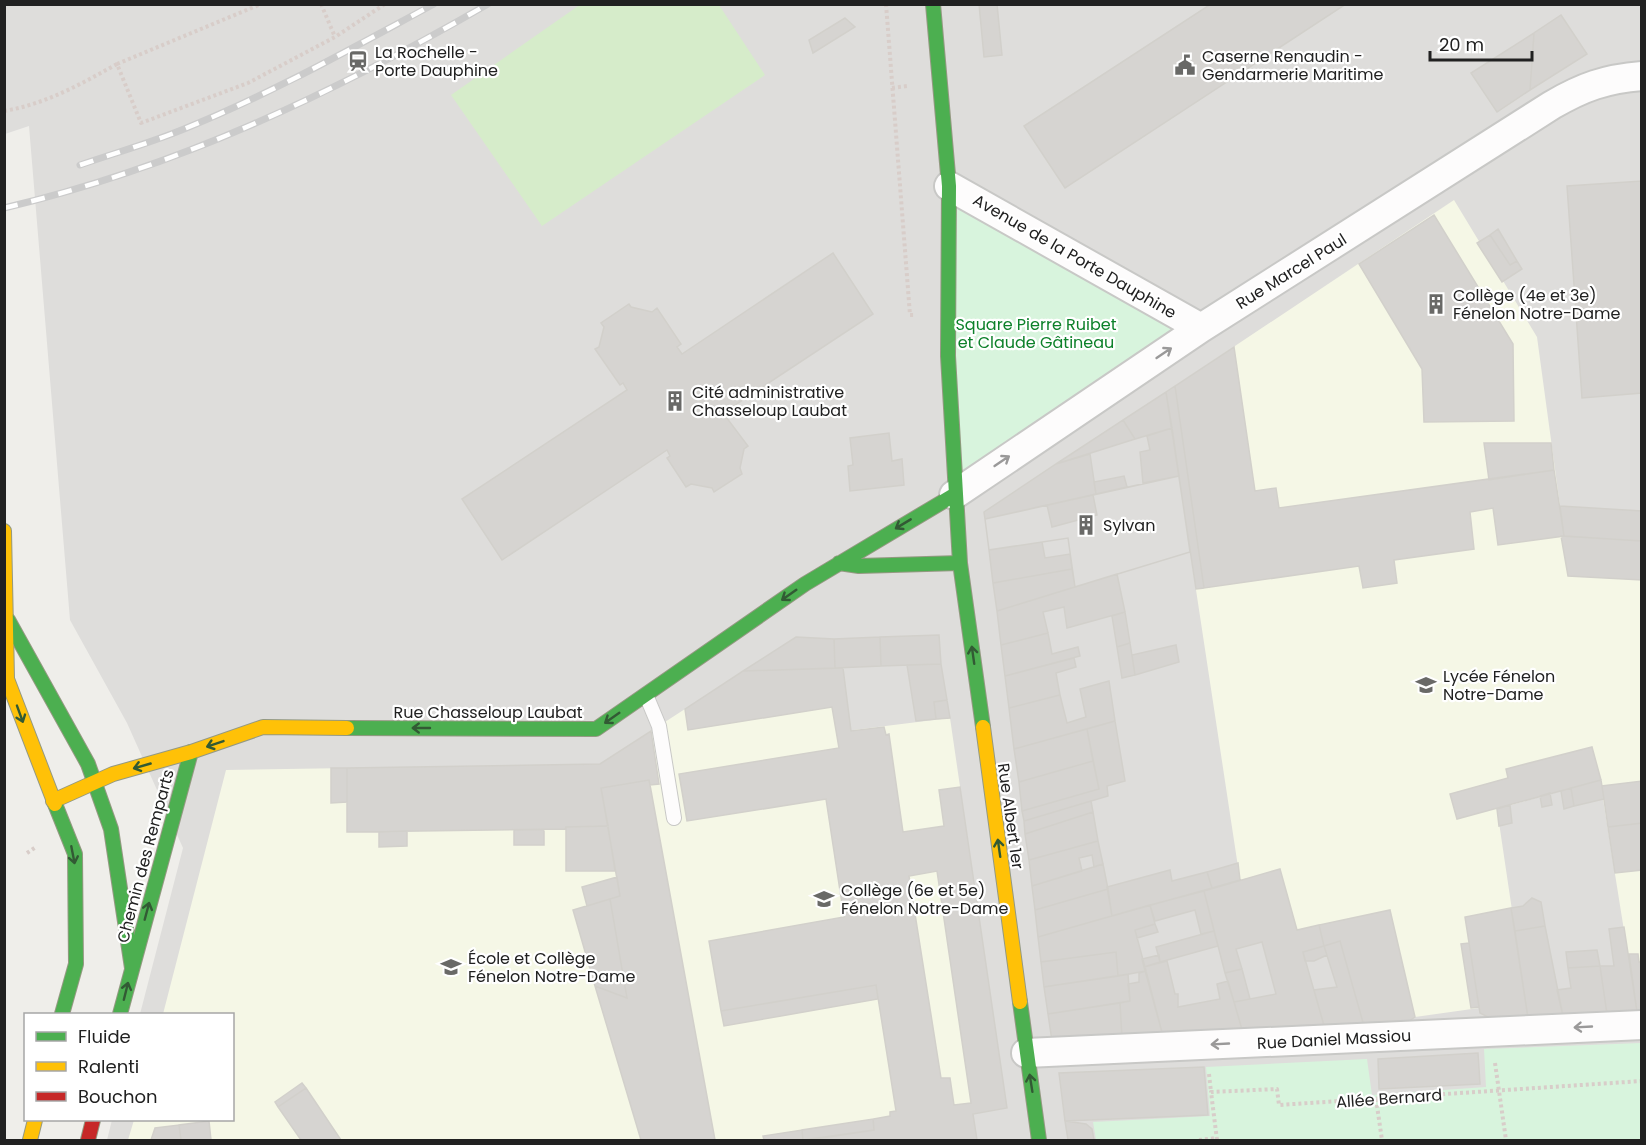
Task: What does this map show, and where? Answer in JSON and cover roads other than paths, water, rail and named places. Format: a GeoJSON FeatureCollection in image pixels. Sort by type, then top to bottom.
{"type":"FeatureCollection","features":[{"type":"Feature","properties":{"kind":"street","name":"Avenue de la Porte Dauphine"},"geometry":{"type":"LineString","coordinates":[[933,4],[950,186],[947,317],[954,495]]}},
{"type":"Feature","properties":{"kind":"street","name":"Rue Marcel Paul"},"geometry":{"type":"LineString","coordinates":[[954,495],[1201,328],[1582,88],[1615,78],[1641,76]]}},
{"type":"Feature","properties":{"kind":"street","name":"Avenue de la Porte Dauphine"},"geometry":{"type":"LineString","coordinates":[[950,186],[991,207],[1201,328]]}},
{"type":"Feature","properties":{"kind":"street","name":"Rue Chasseloup Laubat"},"geometry":{"type":"LineString","coordinates":[[95,783],[113,774],[191,752],[263,727],[596,729],[838,563],[954,495]]}},
{"type":"Feature","properties":{"kind":"street","name":"Rue Albert 1er"},"geometry":{"type":"LineString","coordinates":[[954,495],[960,563],[1039,1140]]}},
{"type":"Feature","properties":{"kind":"street","name":"Chemin des Remparts"},"geometry":{"type":"LineString","coordinates":[[4,531],[7,679],[75,854],[75,964],[62,1013]]}},
{"type":"Feature","properties":{"kind":"street"},"geometry":{"type":"LineString","coordinates":[[838,563],[860,566],[960,563]]}},
{"type":"Feature","properties":{"kind":"street","name":"Chemin des Remparts"},"geometry":{"type":"LineString","coordinates":[[6,616],[88,764],[95,783],[111,829],[132,968]]}},
{"type":"Feature","properties":{"kind":"street","name":"Chemin des Remparts"},"geometry":{"type":"LineString","coordinates":[[120,1013],[191,752]]}},
{"type":"Feature","properties":{"kind":"street"},"geometry":{"type":"LineString","coordinates":[[53,801],[95,783]]}},
{"type":"Feature","properties":{"kind":"street","name":"Rue Daniel Massiou"},"geometry":{"type":"LineString","coordinates":[[1026,1053],[1641,1024]]}},
{"type":"Feature","properties":{"kind":"street"},"geometry":{"type":"LineString","coordinates":[[30,1140],[35,1121]]}},
{"type":"Feature","properties":{"kind":"street"},"geometry":{"type":"LineString","coordinates":[[88,1140],[93,1121]]}},
{"type":"Feature","properties":{"kind":"lane"},"geometry":{"type":"LineString","coordinates":[[646,695],[659,726],[674,818]]}},
{"type":"Feature","properties":{"kind":"railway"},"geometry":{"type":"LineString","coordinates":[[80,165],[171,134],[248,101],[434,4]]}},
{"type":"Feature","properties":{"kind":"railway"},"geometry":{"type":"LineString","coordinates":[[4,208],[131,171],[254,124],[372,68],[488,4]]}},
{"type":"Feature","properties":{"kind":"place","name":"La Rochelle - Porte Dauphine"},"geometry":{"type":"Point","coordinates":[358,61]}},
{"type":"Feature","properties":{"kind":"place","name":"Caserne Renaudin - Gendarmerie Maritime"},"geometry":{"type":"Point","coordinates":[1185,65]}},
{"type":"Feature","properties":{"kind":"place","name":"Collège (4e et 3e) Fénelon Notre-Dame"},"geometry":{"type":"Point","coordinates":[1436,304]}},
{"type":"Feature","properties":{"kind":"place","name":"Cité administrative Chasseloup Laubat"},"geometry":{"type":"Point","coordinates":[675,401]}},
{"type":"Feature","properties":{"kind":"place","name":"Sylvan"},"geometry":{"type":"Point","coordinates":[1086,525]}},
{"type":"Feature","properties":{"kind":"place","name":"Lycée Fénelon Notre-Dame"},"geometry":{"type":"Point","coordinates":[1426,685]}},
{"type":"Feature","properties":{"kind":"place","name":"Collège (6e et 5e) Fénelon Notre-Dame"},"geometry":{"type":"Point","coordinates":[824,899]}},
{"type":"Feature","properties":{"kind":"place","name":"École et Collège Fénelon Notre-Dame"},"geometry":{"type":"Point","coordinates":[451,967]}},
{"type":"Feature","properties":{"kind":"park label","name":"Square Pierre Ruibet et Claude Gâtineau"},"geometry":{"type":"Point","coordinates":[1036,333]}}]}
